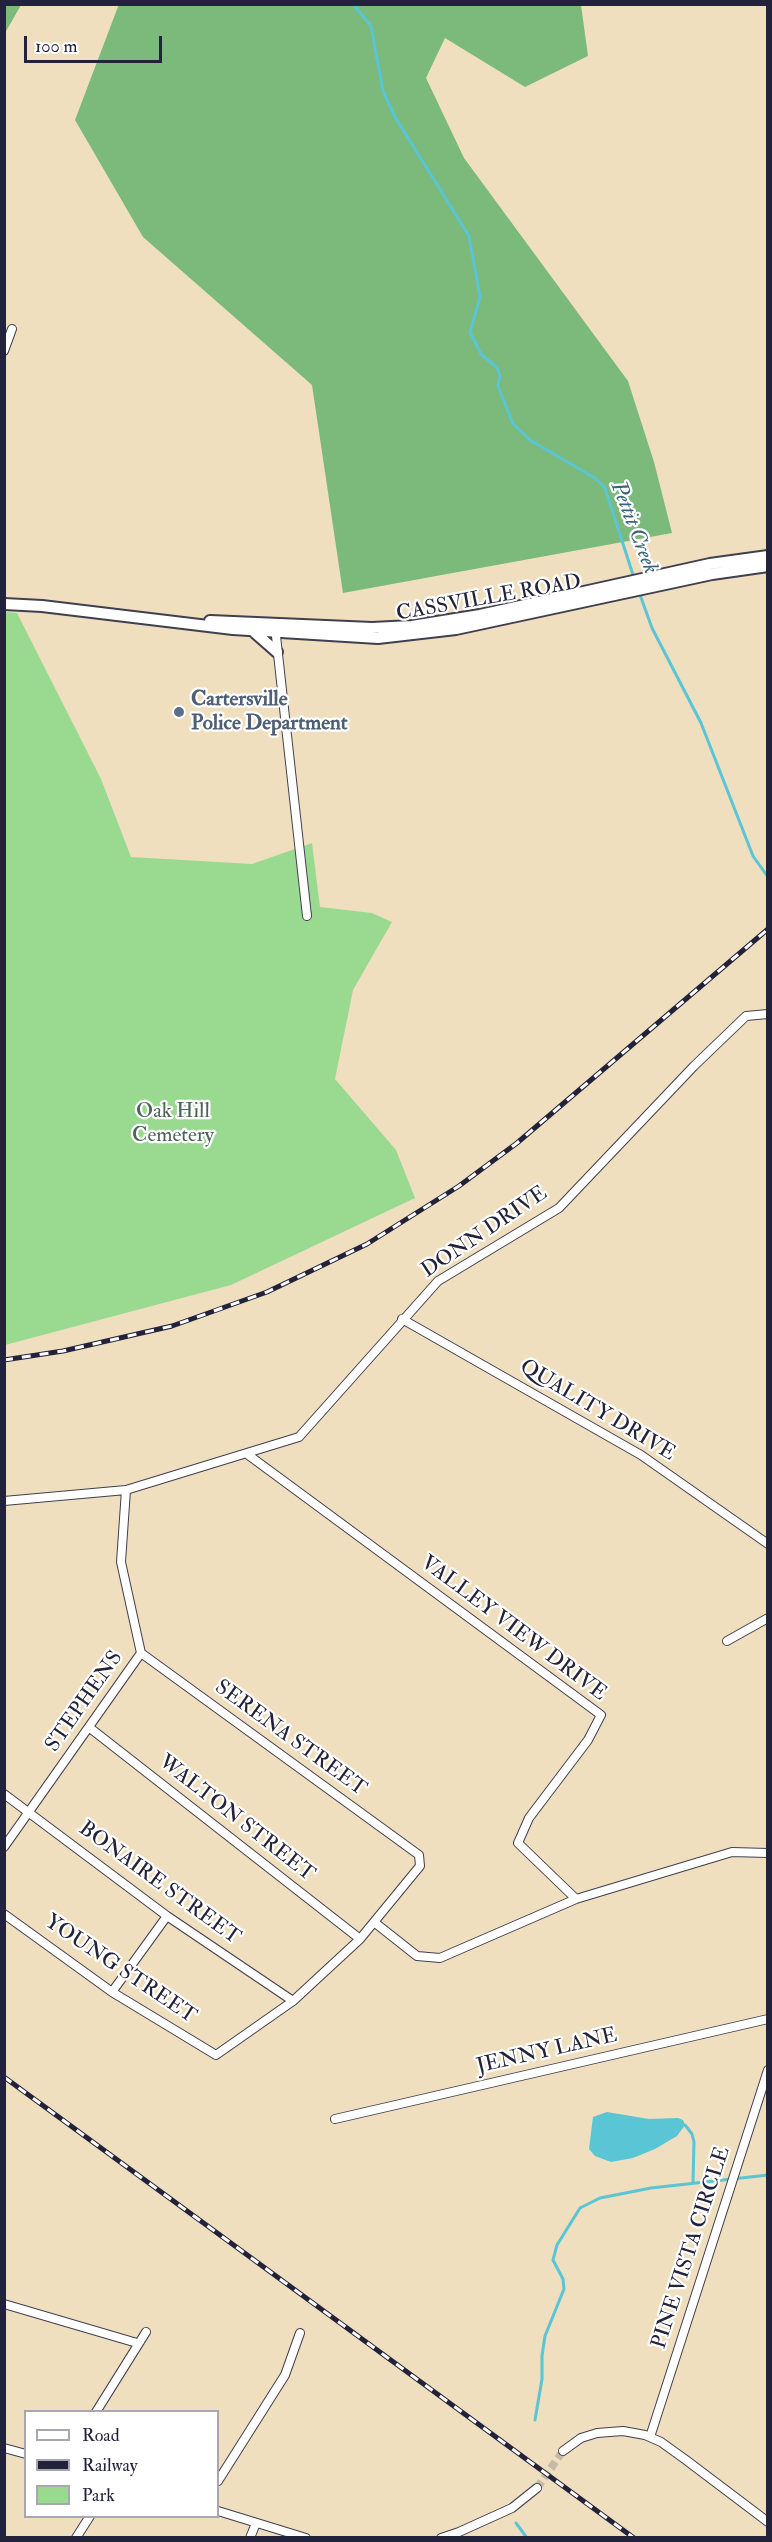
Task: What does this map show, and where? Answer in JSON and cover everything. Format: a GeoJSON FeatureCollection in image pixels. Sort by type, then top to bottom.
{"type":"FeatureCollection","features":[{"type":"Feature","properties":{"kind":"main road","name":"CASSVILLE ROAD"},"geometry":{"type":"LineString","coordinates":[[180,621],[233,620],[275,628],[378,638],[416,635],[456,629],[605,592],[768,556]]}},
{"type":"Feature","properties":{"kind":"main road","name":"CASSVILLE ROAD"},"geometry":{"type":"LineString","coordinates":[[711,569],[768,566]]}},
{"type":"Feature","properties":{"kind":"main road","name":"CASSVILLE ROAD"},"geometry":{"type":"LineString","coordinates":[[4,596],[42,606]]}},
{"type":"Feature","properties":{"kind":"main road","name":"CASSVILLE ROAD"},"geometry":{"type":"LineString","coordinates":[[4,604],[42,606],[253,631],[275,628]]}},
{"type":"Feature","properties":{"kind":"main road"},"geometry":{"type":"LineString","coordinates":[[253,631],[277,652]]}},
{"type":"Feature","properties":{"kind":"street"},"geometry":{"type":"LineString","coordinates":[[4,351],[12,330]]}},
{"type":"Feature","properties":{"kind":"street"},"geometry":{"type":"LineString","coordinates":[[275,628],[307,916]]}},
{"type":"Feature","properties":{"kind":"street","name":"DONN DRIVE"},"geometry":{"type":"LineString","coordinates":[[4,1501],[126,1490],[299,1437],[438,1281],[559,1208],[694,1066],[746,1016],[768,1014]]}},
{"type":"Feature","properties":{"kind":"street","name":"QUALITY DRIVE"},"geometry":{"type":"LineString","coordinates":[[402,1319],[641,1455],[768,1544]]}},
{"type":"Feature","properties":{"kind":"street","name":"VALLEY VIEW DRIVE"},"geometry":{"type":"LineString","coordinates":[[247,1454],[601,1715],[588,1740],[529,1818],[518,1843],[576,1899]]}},
{"type":"Feature","properties":{"kind":"street","name":"STEPHENS"},"geometry":{"type":"LineString","coordinates":[[4,1847],[141,1653],[121,1562],[126,1490]]}},
{"type":"Feature","properties":{"kind":"street"},"geometry":{"type":"LineString","coordinates":[[727,1641],[768,1618]]}},
{"type":"Feature","properties":{"kind":"street","name":"SERENA STREET"},"geometry":{"type":"LineString","coordinates":[[141,1653],[418,1855],[420,1866],[374,1922]]}},
{"type":"Feature","properties":{"kind":"street","name":"WALTON STREET"},"geometry":{"type":"LineString","coordinates":[[90,1728],[360,1939]]}},
{"type":"Feature","properties":{"kind":"street","name":"BONAIRE STREET"},"geometry":{"type":"LineString","coordinates":[[4,1794],[167,1916],[294,2001]]}},
{"type":"Feature","properties":{"kind":"street"},"geometry":{"type":"LineString","coordinates":[[294,2001],[360,1939],[374,1922],[417,1956],[440,1958],[576,1899],[732,1852],[768,1853]]}},
{"type":"Feature","properties":{"kind":"street","name":"YOUNG STREET"},"geometry":{"type":"LineString","coordinates":[[4,1914],[112,1992],[216,2055],[294,2001]]}},
{"type":"Feature","properties":{"kind":"street"},"geometry":{"type":"LineString","coordinates":[[112,1992],[167,1916]]}},
{"type":"Feature","properties":{"kind":"street","name":"JENNY LANE"},"geometry":{"type":"LineString","coordinates":[[335,2119],[768,2019]]}},
{"type":"Feature","properties":{"kind":"street","name":"PINE VISTA CIRCLE"},"geometry":{"type":"LineString","coordinates":[[650,2437],[768,2070]]}},
{"type":"Feature","properties":{"kind":"street"},"geometry":{"type":"LineString","coordinates":[[4,2304],[137,2343]]}},
{"type":"Feature","properties":{"kind":"street"},"geometry":{"type":"LineString","coordinates":[[97,2410],[146,2332]]}},
{"type":"Feature","properties":{"kind":"street"},"geometry":{"type":"LineString","coordinates":[[219,2479],[285,2375],[300,2333]]}},
{"type":"Feature","properties":{"kind":"street"},"geometry":{"type":"LineString","coordinates":[[563,2451],[575,2441],[597,2433],[623,2431],[650,2437],[704,2473],[768,2522]]}},
{"type":"Feature","properties":{"kind":"street"},"geometry":{"type":"LineString","coordinates":[[4,2448],[24,2453]]}},
{"type":"Feature","properties":{"kind":"street"},"geometry":{"type":"LineString","coordinates":[[441,2538],[512,2508],[537,2488]]}},
{"type":"Feature","properties":{"kind":"street"},"geometry":{"type":"LineString","coordinates":[[219,2511],[306,2538]]}},
{"type":"Feature","properties":{"kind":"street"},"geometry":{"type":"LineString","coordinates":[[76,2538],[89,2518]]}},
{"type":"Feature","properties":{"kind":"street"},"geometry":{"type":"LineString","coordinates":[[250,2538],[256,2523]]}},
{"type":"Feature","properties":{"kind":"green space"},"geometry":{"type":"Polygon","coordinates":[[[119,4],[581,5],[588,56],[525,87],[445,38],[426,78],[464,158],[628,381],[654,462],[672,533],[343,593],[312,385],[143,237],[75,120],[119,4]]]}},
{"type":"Feature","properties":{"kind":"green space"},"geometry":{"type":"Polygon","coordinates":[[[4,5],[21,5],[5,33],[4,5]]]}},
{"type":"Feature","properties":{"kind":"green space","name":"Oak Hill Cemetery"},"geometry":{"type":"Polygon","coordinates":[[[5,612],[17,613],[101,779],[131,857],[252,864],[312,843],[320,907],[372,913],[392,922],[353,990],[335,1079],[396,1150],[415,1198],[231,1285],[5,1345],[5,612]]]}},
{"type":"Feature","properties":{"kind":"water"},"geometry":{"type":"Polygon","coordinates":[[[607,2112],[649,2119],[678,2118],[683,2120],[685,2125],[677,2136],[655,2149],[633,2158],[611,2162],[595,2156],[589,2149],[593,2117],[607,2112]]]}},
{"type":"Feature","properties":{"kind":"waterway","name":"Pettit Creek"},"geometry":{"type":"LineString","coordinates":[[353,4],[371,26],[383,91],[395,117],[469,236],[480,297],[470,332],[481,354],[497,368],[500,376],[498,386],[513,424],[530,440],[595,478],[605,488],[634,578]]}},
{"type":"Feature","properties":{"kind":"waterway","name":"Pettit Creek"},"geometry":{"type":"LineString","coordinates":[[639,592],[652,628],[701,723],[753,856],[768,877]]}},
{"type":"Feature","properties":{"kind":"waterway"},"geometry":{"type":"LineString","coordinates":[[685,2125],[692,2134],[694,2142],[693,2182]]}},
{"type":"Feature","properties":{"kind":"waterway"},"geometry":{"type":"LineString","coordinates":[[535,2420],[542,2379],[545,2336],[564,2289],[563,2279],[553,2260],[557,2245],[580,2208],[600,2198],[651,2188],[768,2175]]}},
{"type":"Feature","properties":{"kind":"waterway"},"geometry":{"type":"LineString","coordinates":[[516,2523],[527,2538]]}},
{"type":"Feature","properties":{"kind":"tunnel"},"geometry":{"type":"LineString","coordinates":[[537,2488],[563,2451]]}},
{"type":"Feature","properties":{"kind":"railway"},"geometry":{"type":"LineString","coordinates":[[4,1360],[63,1351],[172,1326],[267,1292],[367,1244],[459,1186],[517,1143],[768,929]]}},
{"type":"Feature","properties":{"kind":"railway"},"geometry":{"type":"LineString","coordinates":[[4,2077],[634,2538]]}},
{"type":"Feature","properties":{"kind":"place","name":"Cartersville Police Department"},"geometry":{"type":"Point","coordinates":[179,712]}}]}
